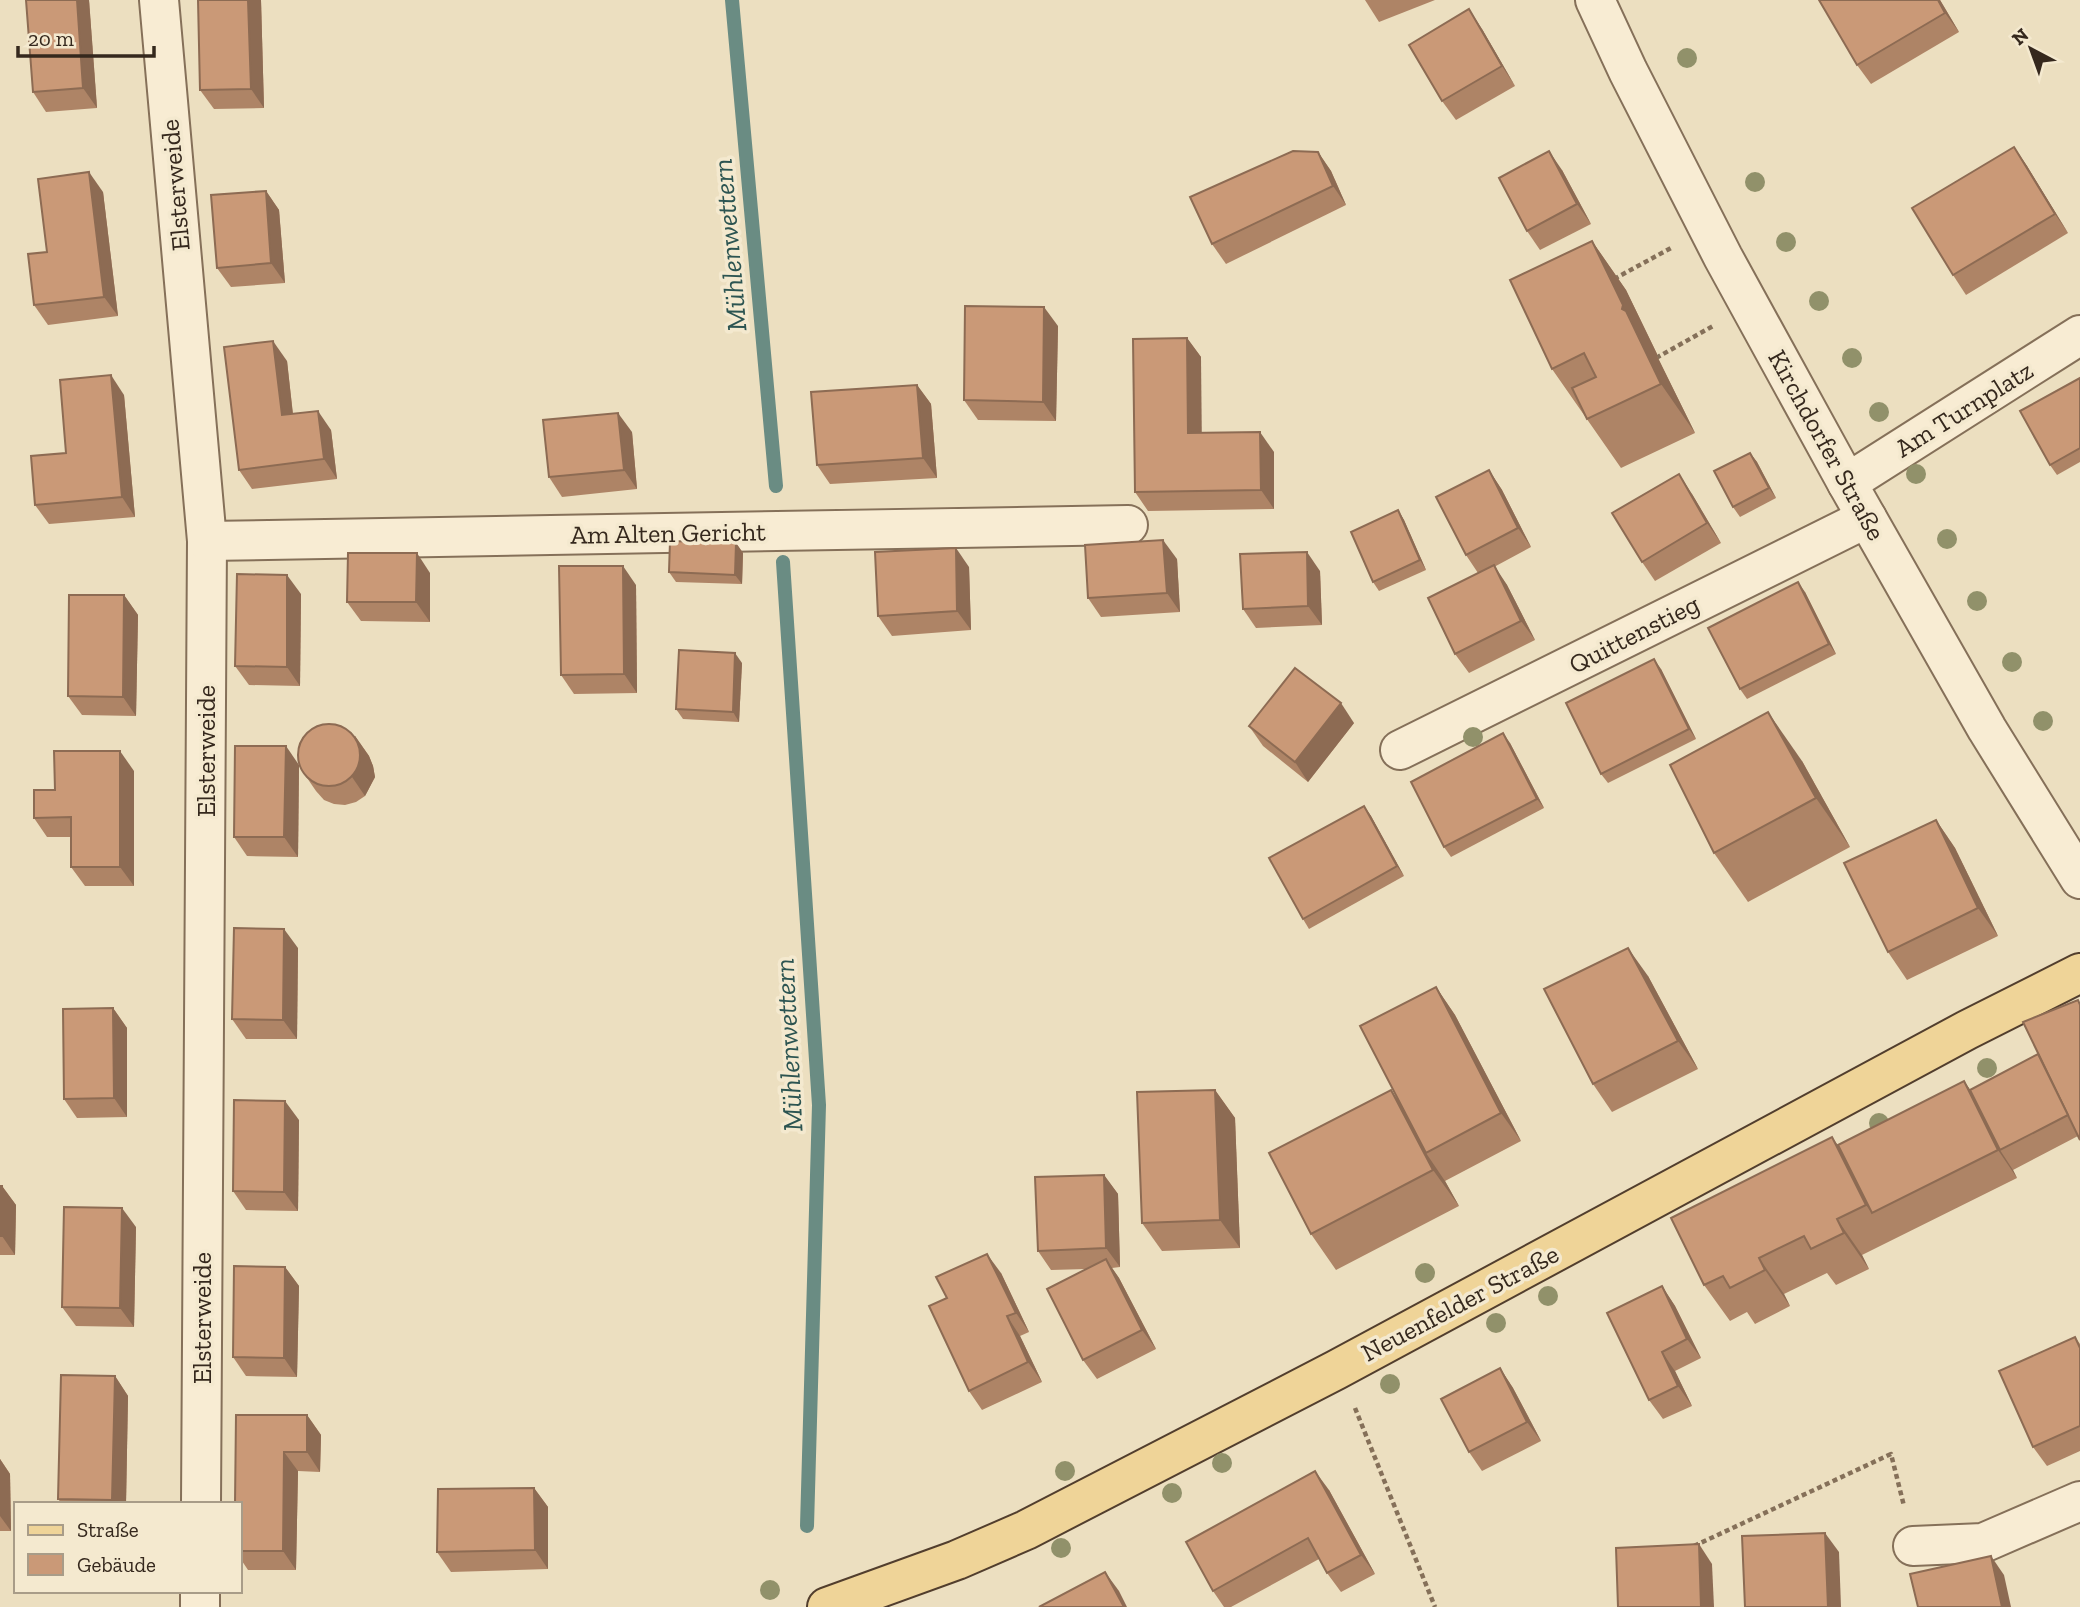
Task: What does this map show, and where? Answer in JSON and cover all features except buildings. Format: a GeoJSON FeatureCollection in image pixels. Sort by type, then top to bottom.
{"type":"FeatureCollection","features":[{"type":"Feature","properties":{"kind":"main road","name":"Neuenfelder Straße"},"geometry":{"type":"LineString","coordinates":[[827,1607],[957,1560],[1026,1530],[1336,1370],[1967,1030],[2080,973]]}},
{"type":"Feature","properties":{"kind":"street","name":"Elsterweide"},"geometry":{"type":"LineString","coordinates":[[159,0],[207,541],[201,1502]]}},
{"type":"Feature","properties":{"kind":"street","name":"Kirchdorfer Straße"},"geometry":{"type":"LineString","coordinates":[[1595,0],[1708,227],[1847,483],[1987,729],[2080,879]]}},
{"type":"Feature","properties":{"kind":"street","name":"Am Turnplatz"},"geometry":{"type":"LineString","coordinates":[[1847,483],[2080,335]]}},
{"type":"Feature","properties":{"kind":"street","name":"Quittenstieg"},"geometry":{"type":"LineString","coordinates":[[1400,750],[1867,518]]}},
{"type":"Feature","properties":{"kind":"street","name":"Am Alten Gericht"},"geometry":{"type":"LineString","coordinates":[[207,541],[1128,525]]}},
{"type":"Feature","properties":{"kind":"street"},"geometry":{"type":"LineString","coordinates":[[1913,1546],[1983,1544],[2080,1502]]}},
{"type":"Feature","properties":{"kind":"path"},"geometry":{"type":"LineString","coordinates":[[1612,281],[1708,227]]}},
{"type":"Feature","properties":{"kind":"path"},"geometry":{"type":"LineString","coordinates":[[1656,358],[1750,306]]}},
{"type":"Feature","properties":{"kind":"path"},"geometry":{"type":"LineString","coordinates":[[1336,1370],[1361,1420],[1435,1607]]}},
{"type":"Feature","properties":{"kind":"path"},"geometry":{"type":"LineString","coordinates":[[1686,1550],[1891,1454],[1913,1546]]}},
{"type":"Feature","properties":{"kind":"waterway","name":"Mühlenwettern"},"geometry":{"type":"LineString","coordinates":[[732,0],[776,486]]}},
{"type":"Feature","properties":{"kind":"waterway","name":"Mühlenwettern"},"geometry":{"type":"LineString","coordinates":[[783,562],[819,1105],[807,1526]]}}]}
